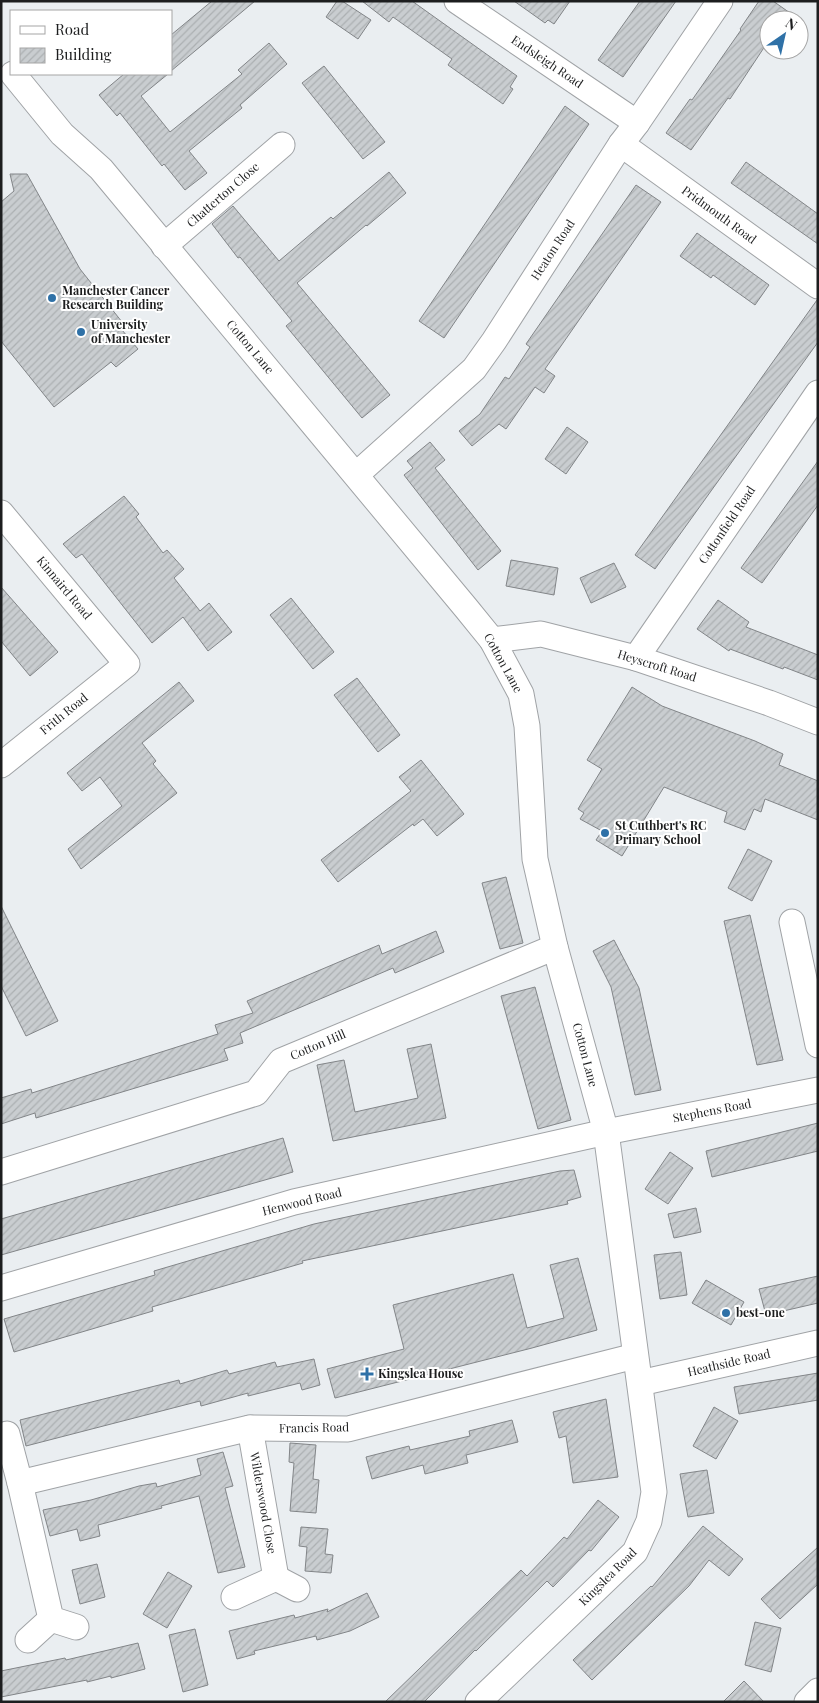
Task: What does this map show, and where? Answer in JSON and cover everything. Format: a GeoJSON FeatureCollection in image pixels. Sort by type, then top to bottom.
{"type":"FeatureCollection","features":[{"type":"Feature","properties":{"kind":"street","name":"Endsleigh Road"},"geometry":{"type":"LineString","coordinates":[[457,1],[637,123]]}},
{"type":"Feature","properties":{"kind":"street","name":"Heaton Road"},"geometry":{"type":"LineString","coordinates":[[357,474],[474,369],[621,144],[720,1]]}},
{"type":"Feature","properties":{"kind":"street","name":"Cotton Lane"},"geometry":{"type":"LineString","coordinates":[[1,58],[10,70]]}},
{"type":"Feature","properties":{"kind":"street","name":"Cotton Lane"},"geometry":{"type":"LineString","coordinates":[[14,75],[62,134],[101,168],[164,246],[357,474],[492,640],[521,694],[527,726],[535,859],[555,947],[606,1132],[640,1383]]}},
{"type":"Feature","properties":{"kind":"street","name":"Pridmouth Road"},"geometry":{"type":"LineString","coordinates":[[621,144],[818,286]]}},
{"type":"Feature","properties":{"kind":"street","name":"Chatterton Close"},"geometry":{"type":"LineString","coordinates":[[164,246],[282,145]]}},
{"type":"Feature","properties":{"kind":"street","name":"Cottonfield Road"},"geometry":{"type":"LineString","coordinates":[[636,658],[818,393]]}},
{"type":"Feature","properties":{"kind":"street","name":"Kinnaird Road"},"geometry":{"type":"LineString","coordinates":[[1,513],[126,664]]}},
{"type":"Feature","properties":{"kind":"street","name":"Heyscroft Road"},"geometry":{"type":"LineString","coordinates":[[492,640],[541,634],[636,658],[769,703],[818,722]]}},
{"type":"Feature","properties":{"kind":"street","name":"Frith Road"},"geometry":{"type":"LineString","coordinates":[[1,765],[126,664]]}},
{"type":"Feature","properties":{"kind":"street"},"geometry":{"type":"LineString","coordinates":[[792,922],[818,1045]]}},
{"type":"Feature","properties":{"kind":"street","name":"Cotton Hill"},"geometry":{"type":"LineString","coordinates":[[1,1172],[256,1093],[281,1061],[555,947]]}},
{"type":"Feature","properties":{"kind":"street","name":"Stephens Road"},"geometry":{"type":"LineString","coordinates":[[606,1132],[818,1090]]}},
{"type":"Feature","properties":{"kind":"street","name":"Henwood Road"},"geometry":{"type":"LineString","coordinates":[[1,1288],[294,1202],[606,1132]]}},
{"type":"Feature","properties":{"kind":"street","name":"Heathside Road"},"geometry":{"type":"LineString","coordinates":[[640,1383],[818,1343]]}},
{"type":"Feature","properties":{"kind":"street","name":"Francis Road"},"geometry":{"type":"LineString","coordinates":[[20,1483],[250,1428],[348,1429],[635,1356]]}},
{"type":"Feature","properties":{"kind":"street","name":"Kingslea Road"},"geometry":{"type":"LineString","coordinates":[[478,1702],[635,1552],[649,1522],[654,1492],[640,1383]]}},
{"type":"Feature","properties":{"kind":"street","name":"Wilderswood Close"},"geometry":{"type":"LineString","coordinates":[[234,1597],[287,1584],[250,1428]]}},
{"type":"Feature","properties":{"kind":"street"},"geometry":{"type":"LineString","coordinates":[[8,1434],[51,1619]]}},
{"type":"Feature","properties":{"kind":"street"},"geometry":{"type":"LineString","coordinates":[[51,1619],[76,1627]]}},
{"type":"Feature","properties":{"kind":"street"},"geometry":{"type":"LineString","coordinates":[[28,1640],[51,1619]]}},
{"type":"Feature","properties":{"kind":"street"},"geometry":{"type":"LineString","coordinates":[[807,1702],[818,1692]]}},
{"type":"Feature","properties":{"kind":"building"},"geometry":{"type":"Polygon","coordinates":[[[212,1],[255,1],[172,70],[172,34],[212,1]]]}},
{"type":"Feature","properties":{"kind":"building"},"geometry":{"type":"Polygon","coordinates":[[[337,1],[342,1],[371,20],[358,39],[326,17],[337,1]]]}},
{"type":"Feature","properties":{"kind":"building"},"geometry":{"type":"Polygon","coordinates":[[[362,1],[412,1],[517,76],[510,87],[513,89],[503,104],[448,65],[452,59],[393,17],[389,22],[362,1]]]}},
{"type":"Feature","properties":{"kind":"building"},"geometry":{"type":"Polygon","coordinates":[[[514,1],[570,1],[554,24],[548,20],[545,23],[514,1]]]}},
{"type":"Feature","properties":{"kind":"building"},"geometry":{"type":"Polygon","coordinates":[[[640,1],[676,1],[623,77],[598,60],[640,1]]]}},
{"type":"Feature","properties":{"kind":"building"},"geometry":{"type":"Polygon","coordinates":[[[759,1],[773,1],[786,10],[759,10],[759,55],[730,99],[728,98],[691,150],[666,133],[690,99],[692,100],[759,1]]]}},
{"type":"Feature","properties":{"kind":"building"},"geometry":{"type":"Polygon","coordinates":[[[269,43],[287,64],[240,105],[242,108],[189,151],[207,173],[185,190],[164,164],[162,166],[120,113],[117,116],[99,95],[123,75],[167,75],[141,96],[170,132],[242,74],[238,70],[269,43]]]}},
{"type":"Feature","properties":{"kind":"building"},"geometry":{"type":"Polygon","coordinates":[[[324,66],[385,142],[363,159],[302,83],[324,66]]]}},
{"type":"Feature","properties":{"kind":"building"},"geometry":{"type":"Polygon","coordinates":[[[565,106],[589,124],[444,338],[419,321],[565,106]]]}},
{"type":"Feature","properties":{"kind":"building"},"geometry":{"type":"Polygon","coordinates":[[[746,162],[818,214],[818,244],[731,183],[746,162]]]}},
{"type":"Feature","properties":{"kind":"building"},"geometry":{"type":"Polygon","coordinates":[[[389,172],[406,193],[297,283],[390,395],[362,418],[286,326],[292,321],[240,257],[238,258],[212,224],[233,206],[279,261],[389,172]]]}},
{"type":"Feature","properties":{"kind":"building","name":"Manchester Cancer Research Building"},"geometry":{"type":"Polygon","coordinates":[[[10,174],[27,174],[80,269],[126,327],[122,330],[138,349],[116,367],[111,362],[54,407],[1,341],[1,202],[14,191],[10,174]]]}},
{"type":"Feature","properties":{"kind":"building"},"geometry":{"type":"Polygon","coordinates":[[[636,185],[661,202],[545,369],[555,376],[544,393],[535,387],[506,429],[499,424],[472,446],[459,431],[480,414],[505,377],[509,379],[530,347],[526,344],[636,185]]]}},
{"type":"Feature","properties":{"kind":"building"},"geometry":{"type":"Polygon","coordinates":[[[697,233],[769,285],[755,305],[713,275],[711,278],[680,256],[697,233]]]}},
{"type":"Feature","properties":{"kind":"building"},"geometry":{"type":"Polygon","coordinates":[[[817,300],[818,342],[655,569],[635,555],[817,300]]]}},
{"type":"Feature","properties":{"kind":"building"},"geometry":{"type":"Polygon","coordinates":[[[567,427],[588,442],[566,474],[545,459],[567,427]]]}},
{"type":"Feature","properties":{"kind":"building"},"geometry":{"type":"Polygon","coordinates":[[[430,442],[445,460],[435,468],[501,551],[478,570],[404,475],[413,468],[407,461],[430,442]]]}},
{"type":"Feature","properties":{"kind":"building"},"geometry":{"type":"Polygon","coordinates":[[[818,461],[818,505],[762,583],[741,568],[818,461]]]}},
{"type":"Feature","properties":{"kind":"building"},"geometry":{"type":"Polygon","coordinates":[[[124,496],[139,514],[136,517],[163,553],[167,550],[184,569],[174,578],[200,611],[209,603],[232,632],[208,651],[183,617],[152,643],[82,554],[76,558],[63,544],[124,496]]]}},
{"type":"Feature","properties":{"kind":"building"},"geometry":{"type":"Polygon","coordinates":[[[511,560],[558,568],[554,595],[506,586],[511,560]]]}},
{"type":"Feature","properties":{"kind":"building"},"geometry":{"type":"Polygon","coordinates":[[[614,563],[626,587],[591,603],[580,578],[614,563]]]}},
{"type":"Feature","properties":{"kind":"building"},"geometry":{"type":"Polygon","coordinates":[[[1,587],[58,652],[30,676],[1,641],[1,587]]]}},
{"type":"Feature","properties":{"kind":"building"},"geometry":{"type":"Polygon","coordinates":[[[291,598],[334,652],[313,669],[270,615],[291,598]]]}},
{"type":"Feature","properties":{"kind":"building"},"geometry":{"type":"Polygon","coordinates":[[[718,600],[749,622],[746,627],[818,655],[818,680],[730,649],[729,651],[697,629],[718,600]]]}},
{"type":"Feature","properties":{"kind":"building"},"geometry":{"type":"Polygon","coordinates":[[[357,678],[400,735],[378,752],[334,695],[357,678]]]}},
{"type":"Feature","properties":{"kind":"building"},"geometry":{"type":"Polygon","coordinates":[[[179,682],[194,701],[142,743],[156,761],[153,764],[177,793],[81,869],[68,849],[122,806],[100,777],[82,791],[67,773],[179,682]]]}},
{"type":"Feature","properties":{"kind":"building"},"geometry":{"type":"Polygon","coordinates":[[[632,687],[662,706],[755,741],[783,754],[779,765],[818,781],[818,820],[765,799],[761,812],[754,809],[745,830],[724,822],[727,812],[664,787],[622,856],[596,840],[602,831],[580,819],[584,813],[578,809],[602,769],[587,760],[632,687]]]}},
{"type":"Feature","properties":{"kind":"building"},"geometry":{"type":"Polygon","coordinates":[[[421,760],[464,814],[437,836],[423,819],[414,826],[413,824],[338,882],[321,860],[411,791],[399,777],[421,760]]]}},
{"type":"Feature","properties":{"kind":"building"},"geometry":{"type":"Polygon","coordinates":[[[748,849],[772,861],[752,901],[728,888],[748,849]]]}},
{"type":"Feature","properties":{"kind":"building"},"geometry":{"type":"Polygon","coordinates":[[[506,877],[523,943],[500,949],[482,883],[506,877]]]}},
{"type":"Feature","properties":{"kind":"building"},"geometry":{"type":"Polygon","coordinates":[[[1,906],[58,1021],[26,1036],[1,986],[1,906]]]}},
{"type":"Feature","properties":{"kind":"building"},"geometry":{"type":"Polygon","coordinates":[[[750,915],[783,1060],[757,1065],[724,921],[750,915]]]}},
{"type":"Feature","properties":{"kind":"building"},"geometry":{"type":"Polygon","coordinates":[[[436,931],[444,952],[395,973],[393,968],[240,1033],[243,1043],[224,1049],[228,1060],[36,1118],[35,1113],[1,1124],[1,1098],[31,1089],[32,1093],[218,1034],[215,1025],[253,1013],[247,1001],[379,945],[382,954],[436,931]]]}},
{"type":"Feature","properties":{"kind":"building"},"geometry":{"type":"Polygon","coordinates":[[[614,940],[639,988],[661,1090],[635,1095],[611,987],[593,951],[614,940]]]}},
{"type":"Feature","properties":{"kind":"building"},"geometry":{"type":"Polygon","coordinates":[[[535,987],[571,1120],[538,1129],[501,996],[535,987]]]}},
{"type":"Feature","properties":{"kind":"building"},"geometry":{"type":"Polygon","coordinates":[[[431,1044],[446,1118],[333,1141],[317,1065],[344,1060],[355,1112],[418,1098],[407,1049],[431,1044]]]}},
{"type":"Feature","properties":{"kind":"building"},"geometry":{"type":"Polygon","coordinates":[[[818,1123],[818,1151],[712,1177],[706,1151],[818,1123]]]}},
{"type":"Feature","properties":{"kind":"building"},"geometry":{"type":"Polygon","coordinates":[[[283,1138],[293,1172],[1,1255],[1,1219],[283,1138]]]}},
{"type":"Feature","properties":{"kind":"building"},"geometry":{"type":"Polygon","coordinates":[[[670,1152],[693,1168],[668,1204],[645,1189],[670,1152]]]}},
{"type":"Feature","properties":{"kind":"building"},"geometry":{"type":"Polygon","coordinates":[[[574,1170],[581,1197],[567,1201],[568,1204],[302,1261],[303,1263],[152,1307],[153,1311],[14,1352],[4,1319],[155,1275],[154,1271],[314,1224],[560,1171],[574,1170]]]}},
{"type":"Feature","properties":{"kind":"building"},"geometry":{"type":"Polygon","coordinates":[[[696,1208],[701,1232],[674,1238],[668,1214],[696,1208]]]}},
{"type":"Feature","properties":{"kind":"building"},"geometry":{"type":"Polygon","coordinates":[[[681,1252],[687,1295],[660,1299],[654,1255],[681,1252]]]}},
{"type":"Feature","properties":{"kind":"building"},"geometry":{"type":"Polygon","coordinates":[[[578,1258],[597,1330],[335,1398],[327,1369],[404,1349],[393,1305],[513,1274],[527,1328],[564,1318],[550,1265],[578,1258]]]}},
{"type":"Feature","properties":{"kind":"building"},"geometry":{"type":"Polygon","coordinates":[[[818,1276],[818,1303],[766,1315],[759,1289],[818,1276]]]}},
{"type":"Feature","properties":{"kind":"building"},"geometry":{"type":"Polygon","coordinates":[[[706,1280],[744,1302],[731,1325],[692,1303],[706,1280]]]}},
{"type":"Feature","properties":{"kind":"building"},"geometry":{"type":"Polygon","coordinates":[[[314,1359],[320,1385],[302,1390],[300,1383],[248,1396],[248,1393],[201,1406],[200,1401],[26,1446],[20,1420],[179,1380],[180,1384],[227,1370],[229,1374],[275,1362],[277,1367],[314,1359]]]}},
{"type":"Feature","properties":{"kind":"building"},"geometry":{"type":"Polygon","coordinates":[[[818,1373],[818,1400],[739,1414],[734,1387],[818,1373]]]}},
{"type":"Feature","properties":{"kind":"building"},"geometry":{"type":"Polygon","coordinates":[[[606,1399],[618,1477],[573,1483],[566,1436],[559,1438],[553,1412],[606,1399]]]}},
{"type":"Feature","properties":{"kind":"building"},"geometry":{"type":"Polygon","coordinates":[[[714,1407],[738,1421],[716,1459],[693,1446],[714,1407]]]}},
{"type":"Feature","properties":{"kind":"building"},"geometry":{"type":"Polygon","coordinates":[[[512,1420],[518,1442],[466,1455],[468,1463],[425,1474],[423,1465],[372,1479],[366,1457],[409,1446],[410,1450],[470,1436],[469,1431],[512,1420]]]}},
{"type":"Feature","properties":{"kind":"building"},"geometry":{"type":"Polygon","coordinates":[[[290,1443],[316,1445],[313,1479],[319,1480],[316,1513],[290,1511],[294,1463],[289,1462],[290,1443]]]}},
{"type":"Feature","properties":{"kind":"building"},"geometry":{"type":"Polygon","coordinates":[[[223,1452],[233,1486],[225,1488],[245,1567],[218,1573],[199,1496],[98,1525],[100,1536],[80,1541],[77,1529],[50,1536],[43,1510],[91,1500],[139,1486],[156,1483],[157,1487],[201,1475],[197,1459],[223,1452]]]}},
{"type":"Feature","properties":{"kind":"building"},"geometry":{"type":"Polygon","coordinates":[[[707,1470],[714,1513],[688,1517],[680,1474],[707,1470]]]}},
{"type":"Feature","properties":{"kind":"building"},"geometry":{"type":"Polygon","coordinates":[[[598,1500],[619,1517],[591,1551],[589,1550],[553,1587],[547,1581],[424,1702],[385,1702],[521,1570],[527,1576],[564,1537],[567,1539],[598,1500]]]}},
{"type":"Feature","properties":{"kind":"building"},"geometry":{"type":"Polygon","coordinates":[[[703,1526],[743,1559],[729,1576],[709,1560],[689,1586],[592,1680],[573,1660],[652,1587],[703,1526]]]}},
{"type":"Feature","properties":{"kind":"building"},"geometry":{"type":"Polygon","coordinates":[[[301,1527],[328,1529],[325,1554],[333,1555],[331,1573],[305,1571],[307,1547],[299,1546],[301,1527]]]}},
{"type":"Feature","properties":{"kind":"building"},"geometry":{"type":"Polygon","coordinates":[[[818,1547],[818,1584],[780,1619],[761,1599],[818,1547]]]}},
{"type":"Feature","properties":{"kind":"building"},"geometry":{"type":"Polygon","coordinates":[[[97,1564],[105,1597],[80,1604],[72,1570],[97,1564]]]}},
{"type":"Feature","properties":{"kind":"building"},"geometry":{"type":"Polygon","coordinates":[[[168,1572],[192,1586],[167,1628],[143,1614],[168,1572]]]}},
{"type":"Feature","properties":{"kind":"building"},"geometry":{"type":"Polygon","coordinates":[[[367,1593],[379,1617],[350,1631],[317,1640],[316,1636],[254,1651],[255,1654],[237,1659],[229,1631],[294,1615],[295,1618],[328,1609],[327,1612],[367,1593]]]}},
{"type":"Feature","properties":{"kind":"building"},"geometry":{"type":"Polygon","coordinates":[[[755,1622],[781,1628],[771,1672],[745,1665],[755,1622]]]}},
{"type":"Feature","properties":{"kind":"building"},"geometry":{"type":"Polygon","coordinates":[[[195,1629],[208,1685],[183,1692],[169,1635],[195,1629]]]}},
{"type":"Feature","properties":{"kind":"building"},"geometry":{"type":"Polygon","coordinates":[[[138,1643],[145,1669],[111,1678],[111,1676],[87,1682],[87,1680],[1,1697],[1,1671],[65,1658],[66,1660],[138,1643]]]}},
{"type":"Feature","properties":{"kind":"building"},"geometry":{"type":"Polygon","coordinates":[[[744,1681],[764,1702],[723,1702],[744,1681]]]}},
{"type":"Feature","properties":{"kind":"place","name":"Manchester Cancer Research Building"},"geometry":{"type":"Point","coordinates":[52,298]}},
{"type":"Feature","properties":{"kind":"place","name":"University of Manchester"},"geometry":{"type":"Point","coordinates":[81,332]}},
{"type":"Feature","properties":{"kind":"place","name":"St Cuthbert's RC Primary School"},"geometry":{"type":"Point","coordinates":[605,833]}},
{"type":"Feature","properties":{"kind":"place","name":"best-one"},"geometry":{"type":"Point","coordinates":[726,1313]}},
{"type":"Feature","properties":{"kind":"place","name":"Kingslea House"},"geometry":{"type":"Point","coordinates":[367,1374]}}]}
